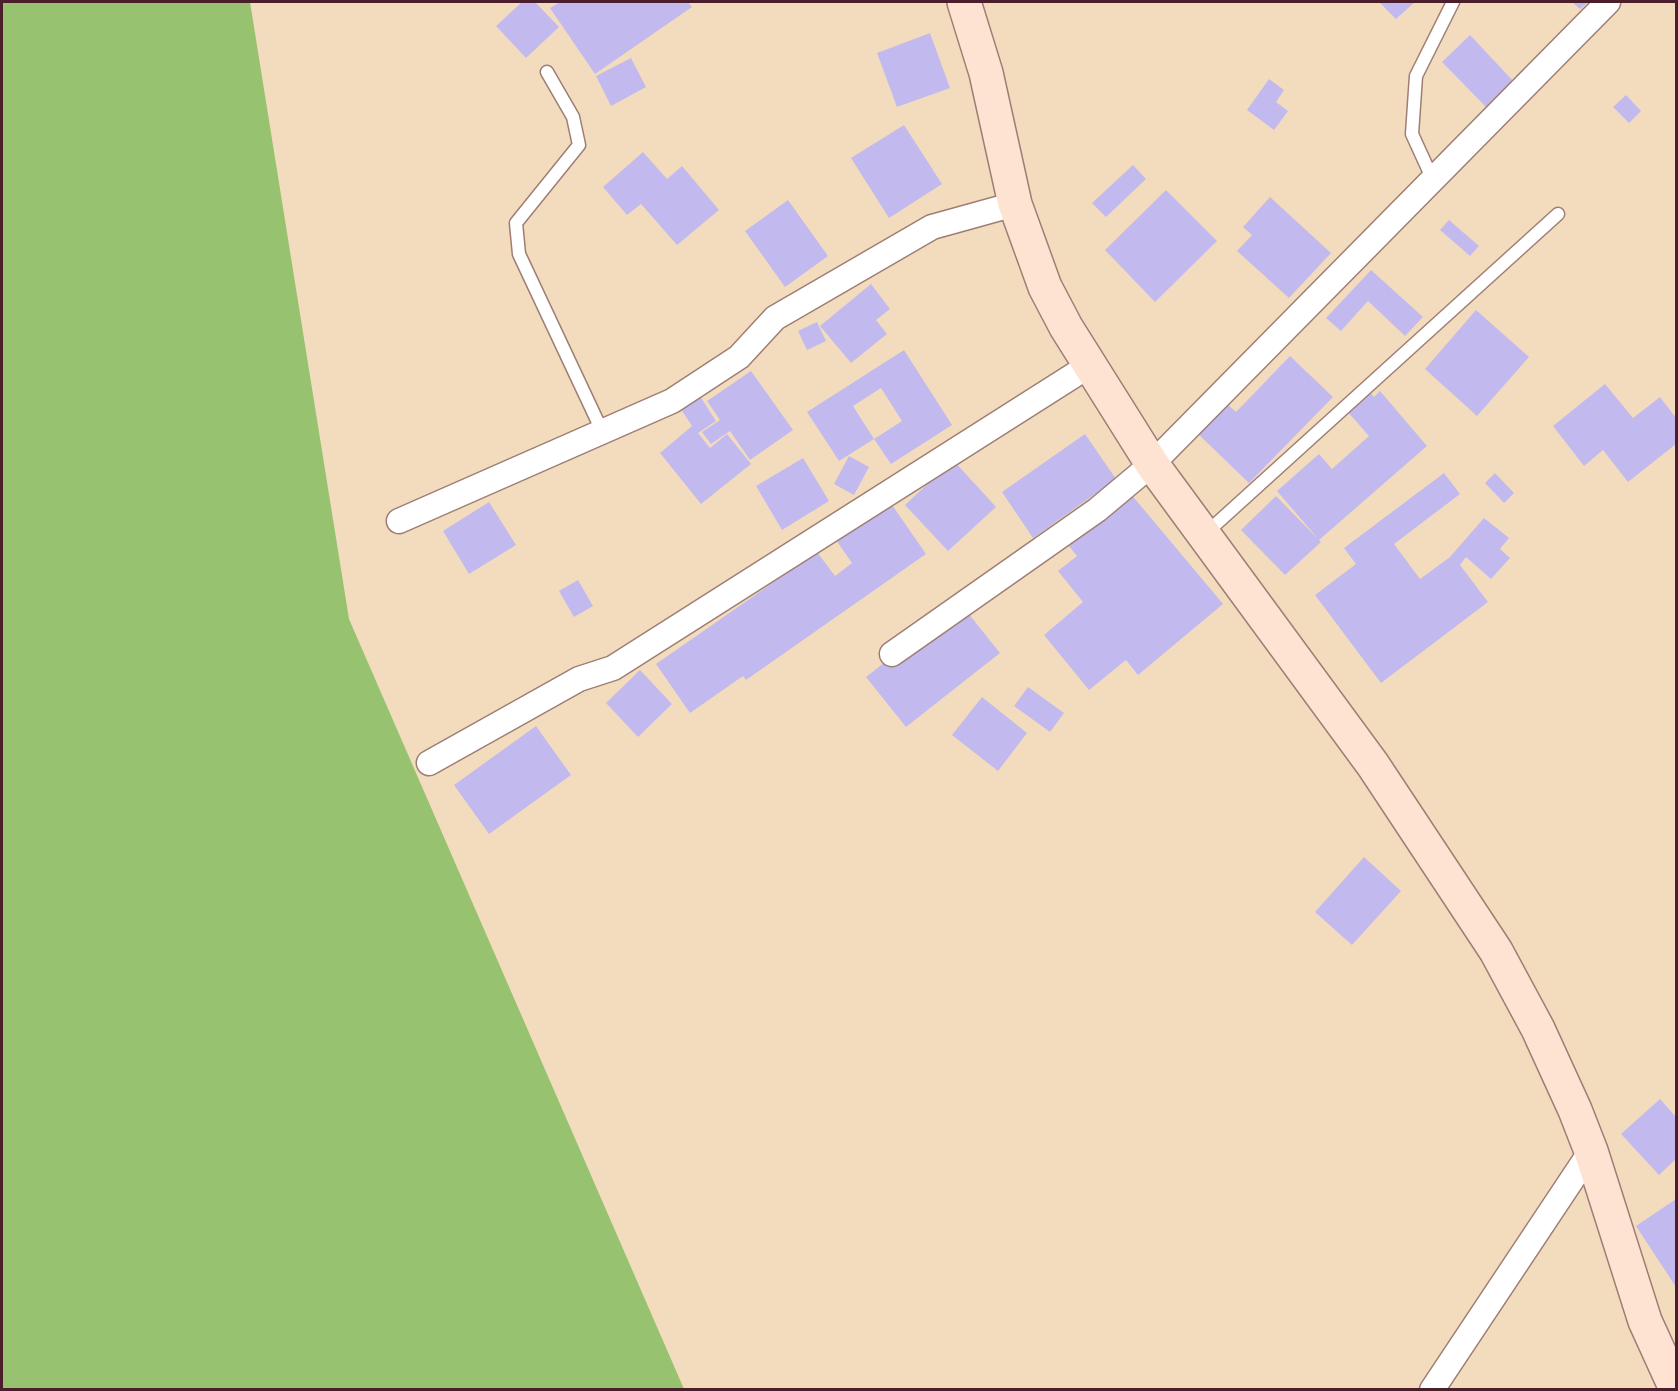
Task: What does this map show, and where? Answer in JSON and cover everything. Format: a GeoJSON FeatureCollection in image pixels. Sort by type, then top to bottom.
{"type":"FeatureCollection","features":[{"type":"Feature","properties":{"kind":"main road"},"geometry":{"type":"LineString","coordinates":[[964,2],[986,73],[1015,204],[1045,287],[1090,365],[1152,464],[1328,701],[1472,913],[1533,1019],[1575,1110],[1591,1151],[1641,1311],[1677,1389]]}},
{"type":"Feature","properties":{"kind":"street"},"geometry":{"type":"LineString","coordinates":[[892,654],[1097,510],[1152,464],[1608,2]]}},
{"type":"Feature","properties":{"kind":"street"},"geometry":{"type":"LineString","coordinates":[[399,521],[672,401],[739,357],[775,318],[932,227],[1015,204]]}},
{"type":"Feature","properties":{"kind":"street"},"geometry":{"type":"LineString","coordinates":[[429,763],[579,679],[613,668],[1090,365]]}},
{"type":"Feature","properties":{"kind":"street"},"geometry":{"type":"LineString","coordinates":[[1432,1389],[1591,1151]]}},
{"type":"Feature","properties":{"kind":"lane"},"geometry":{"type":"LineString","coordinates":[[1433,180],[1412,134],[1416,76],[1453,2]]}},
{"type":"Feature","properties":{"kind":"lane"},"geometry":{"type":"LineString","coordinates":[[547,72],[573,117],[579,145],[516,223],[519,254],[603,433]]}},
{"type":"Feature","properties":{"kind":"lane"},"geometry":{"type":"LineString","coordinates":[[1204,535],[1558,214]]}},
{"type":"Feature","properties":{"kind":"green space"},"geometry":{"type":"Polygon","coordinates":[[[2,2],[250,2],[349,619],[684,1389],[2,1389],[2,2]]]}},
{"type":"Feature","properties":{"kind":"building"},"geometry":{"type":"Polygon","coordinates":[[[522,2],[535,2],[559,27],[526,58],[496,26],[522,2]]]}},
{"type":"Feature","properties":{"kind":"building"},"geometry":{"type":"Polygon","coordinates":[[[560,2],[688,2],[692,7],[595,74],[550,8],[560,2]]]}},
{"type":"Feature","properties":{"kind":"building"},"geometry":{"type":"Polygon","coordinates":[[[1379,2],[1415,2],[1396,19],[1379,2]]]}},
{"type":"Feature","properties":{"kind":"building"},"geometry":{"type":"Polygon","coordinates":[[[1572,2],[1588,2],[1580,9],[1572,2]]]}},
{"type":"Feature","properties":{"kind":"building"},"geometry":{"type":"Polygon","coordinates":[[[930,33],[950,88],[897,107],[877,53],[930,33]]]}},
{"type":"Feature","properties":{"kind":"building"},"geometry":{"type":"Polygon","coordinates":[[[1470,35],[1516,84],[1489,110],[1442,62],[1470,35]]]}},
{"type":"Feature","properties":{"kind":"building"},"geometry":{"type":"Polygon","coordinates":[[[631,58],[646,87],[611,106],[596,76],[631,58]]]}},
{"type":"Feature","properties":{"kind":"building"},"geometry":{"type":"Polygon","coordinates":[[[1269,79],[1284,90],[1276,102],[1288,111],[1274,130],[1247,110],[1269,79]]]}},
{"type":"Feature","properties":{"kind":"building"},"geometry":{"type":"Polygon","coordinates":[[[1626,95],[1641,111],[1629,123],[1613,107],[1626,95]]]}},
{"type":"Feature","properties":{"kind":"building"},"geometry":{"type":"Polygon","coordinates":[[[904,125],[942,184],[889,218],[851,158],[904,125]]]}},
{"type":"Feature","properties":{"kind":"building"},"geometry":{"type":"Polygon","coordinates":[[[643,152],[667,179],[682,166],[719,210],[677,245],[641,204],[627,215],[603,187],[643,152]]]}},
{"type":"Feature","properties":{"kind":"building"},"geometry":{"type":"Polygon","coordinates":[[[1133,165],[1146,179],[1106,217],[1092,203],[1133,165]]]}},
{"type":"Feature","properties":{"kind":"building"},"geometry":{"type":"Polygon","coordinates":[[[1166,190],[1217,241],[1155,302],[1105,250],[1166,190]]]}},
{"type":"Feature","properties":{"kind":"building"},"geometry":{"type":"Polygon","coordinates":[[[1270,197],[1331,253],[1289,298],[1237,251],[1252,235],[1243,227],[1270,197]]]}},
{"type":"Feature","properties":{"kind":"building"},"geometry":{"type":"Polygon","coordinates":[[[788,200],[828,256],[785,287],[745,231],[788,200]]]}},
{"type":"Feature","properties":{"kind":"building"},"geometry":{"type":"Polygon","coordinates":[[[1449,220],[1479,246],[1470,256],[1440,230],[1449,220]]]}},
{"type":"Feature","properties":{"kind":"building"},"geometry":{"type":"Polygon","coordinates":[[[1371,270],[1423,317],[1405,336],[1368,301],[1341,331],[1326,318],[1371,270]]]}},
{"type":"Feature","properties":{"kind":"building"},"geometry":{"type":"Polygon","coordinates":[[[871,284],[890,309],[876,320],[887,334],[851,363],[820,326],[871,284]]]}},
{"type":"Feature","properties":{"kind":"building"},"geometry":{"type":"Polygon","coordinates":[[[1476,310],[1529,357],[1477,416],[1425,369],[1476,310]]]}},
{"type":"Feature","properties":{"kind":"building"},"geometry":{"type":"Polygon","coordinates":[[[817,322],[826,341],[807,350],[798,331],[817,322]]]}},
{"type":"Feature","properties":{"kind":"building"},"geometry":{"type":"Polygon","coordinates":[[[904,350],[952,425],[891,464],[874,439],[839,461],[807,412],[904,350]],[[881,388],[853,406],[874,439],[902,421],[881,388]]]}},
{"type":"Feature","properties":{"kind":"building"},"geometry":{"type":"Polygon","coordinates":[[[1290,356],[1333,397],[1249,483],[1195,431],[1224,401],[1236,412],[1290,356]]]}},
{"type":"Feature","properties":{"kind":"building"},"geometry":{"type":"Polygon","coordinates":[[[751,371],[793,430],[750,460],[730,431],[711,444],[702,432],[720,420],[707,401],[751,371]]]}},
{"type":"Feature","properties":{"kind":"building"},"geometry":{"type":"Polygon","coordinates":[[[1362,384],[1374,397],[1380,391],[1427,446],[1319,540],[1277,491],[1319,454],[1332,469],[1369,436],[1340,403],[1362,384]]]}},
{"type":"Feature","properties":{"kind":"building"},"geometry":{"type":"Polygon","coordinates":[[[1605,384],[1633,418],[1660,397],[1676,418],[1676,444],[1628,482],[1603,450],[1584,466],[1553,426],[1605,384]]]}},
{"type":"Feature","properties":{"kind":"building"},"geometry":{"type":"Polygon","coordinates":[[[698,393],[716,421],[698,433],[710,448],[727,434],[751,464],[701,504],[660,453],[692,426],[679,406],[698,393]]]}},
{"type":"Feature","properties":{"kind":"building"},"geometry":{"type":"Polygon","coordinates":[[[1085,434],[1116,479],[1033,538],[1002,492],[1085,434]]]}},
{"type":"Feature","properties":{"kind":"building"},"geometry":{"type":"Polygon","coordinates":[[[849,456],[869,467],[854,495],[834,484],[849,456]]]}},
{"type":"Feature","properties":{"kind":"building"},"geometry":{"type":"Polygon","coordinates":[[[803,458],[829,501],[782,530],[756,486],[803,458]]]}},
{"type":"Feature","properties":{"kind":"building"},"geometry":{"type":"Polygon","coordinates":[[[953,460],[996,507],[948,551],[905,505],[953,460]]]}},
{"type":"Feature","properties":{"kind":"building"},"geometry":{"type":"Polygon","coordinates":[[[1444,473],[1460,494],[1394,544],[1420,579],[1450,557],[1484,518],[1509,538],[1500,549],[1510,558],[1491,579],[1466,557],[1460,565],[1488,602],[1381,683],[1315,595],[1356,564],[1344,548],[1444,473]]]}},
{"type":"Feature","properties":{"kind":"building"},"geometry":{"type":"Polygon","coordinates":[[[1495,473],[1514,493],[1504,503],[1485,483],[1495,473]]]}},
{"type":"Feature","properties":{"kind":"building"},"geometry":{"type":"Polygon","coordinates":[[[1130,493],[1223,604],[1138,675],[1126,660],[1089,690],[1044,635],[1083,602],[1058,571],[1077,556],[1068,545],[1130,493]]]}},
{"type":"Feature","properties":{"kind":"building"},"geometry":{"type":"Polygon","coordinates":[[[1276,496],[1321,542],[1285,575],[1241,530],[1276,496]]]}},
{"type":"Feature","properties":{"kind":"building"},"geometry":{"type":"Polygon","coordinates":[[[489,502],[516,545],[469,574],[443,531],[489,502]]]}},
{"type":"Feature","properties":{"kind":"building"},"geometry":{"type":"Polygon","coordinates":[[[890,502],[926,554],[746,680],[743,676],[690,713],[656,664],[817,552],[835,576],[852,563],[836,540],[890,502]]]}},
{"type":"Feature","properties":{"kind":"building"},"geometry":{"type":"Polygon","coordinates":[[[578,580],[593,606],[574,617],[559,591],[578,580]]]}},
{"type":"Feature","properties":{"kind":"building"},"geometry":{"type":"Polygon","coordinates":[[[960,603],[1000,653],[906,727],[866,677],[960,603]]]}},
{"type":"Feature","properties":{"kind":"building"},"geometry":{"type":"Polygon","coordinates":[[[640,670],[672,704],[638,737],[606,703],[640,670]]]}},
{"type":"Feature","properties":{"kind":"building"},"geometry":{"type":"Polygon","coordinates":[[[1028,687],[1064,713],[1050,732],[1014,706],[1028,687]]]}},
{"type":"Feature","properties":{"kind":"building"},"geometry":{"type":"Polygon","coordinates":[[[982,697],[1027,733],[998,771],[952,735],[982,697]]]}},
{"type":"Feature","properties":{"kind":"building"},"geometry":{"type":"Polygon","coordinates":[[[536,726],[571,775],[489,834],[454,785],[536,726]]]}},
{"type":"Feature","properties":{"kind":"building"},"geometry":{"type":"Polygon","coordinates":[[[1364,857],[1401,891],[1352,945],[1315,912],[1364,857]]]}},
{"type":"Feature","properties":{"kind":"building"},"geometry":{"type":"Polygon","coordinates":[[[1660,1099],[1676,1117],[1676,1159],[1659,1175],[1621,1134],[1660,1099]]]}},
{"type":"Feature","properties":{"kind":"building"},"geometry":{"type":"Polygon","coordinates":[[[1676,1199],[1676,1287],[1636,1226],[1676,1199]]]}}]}
